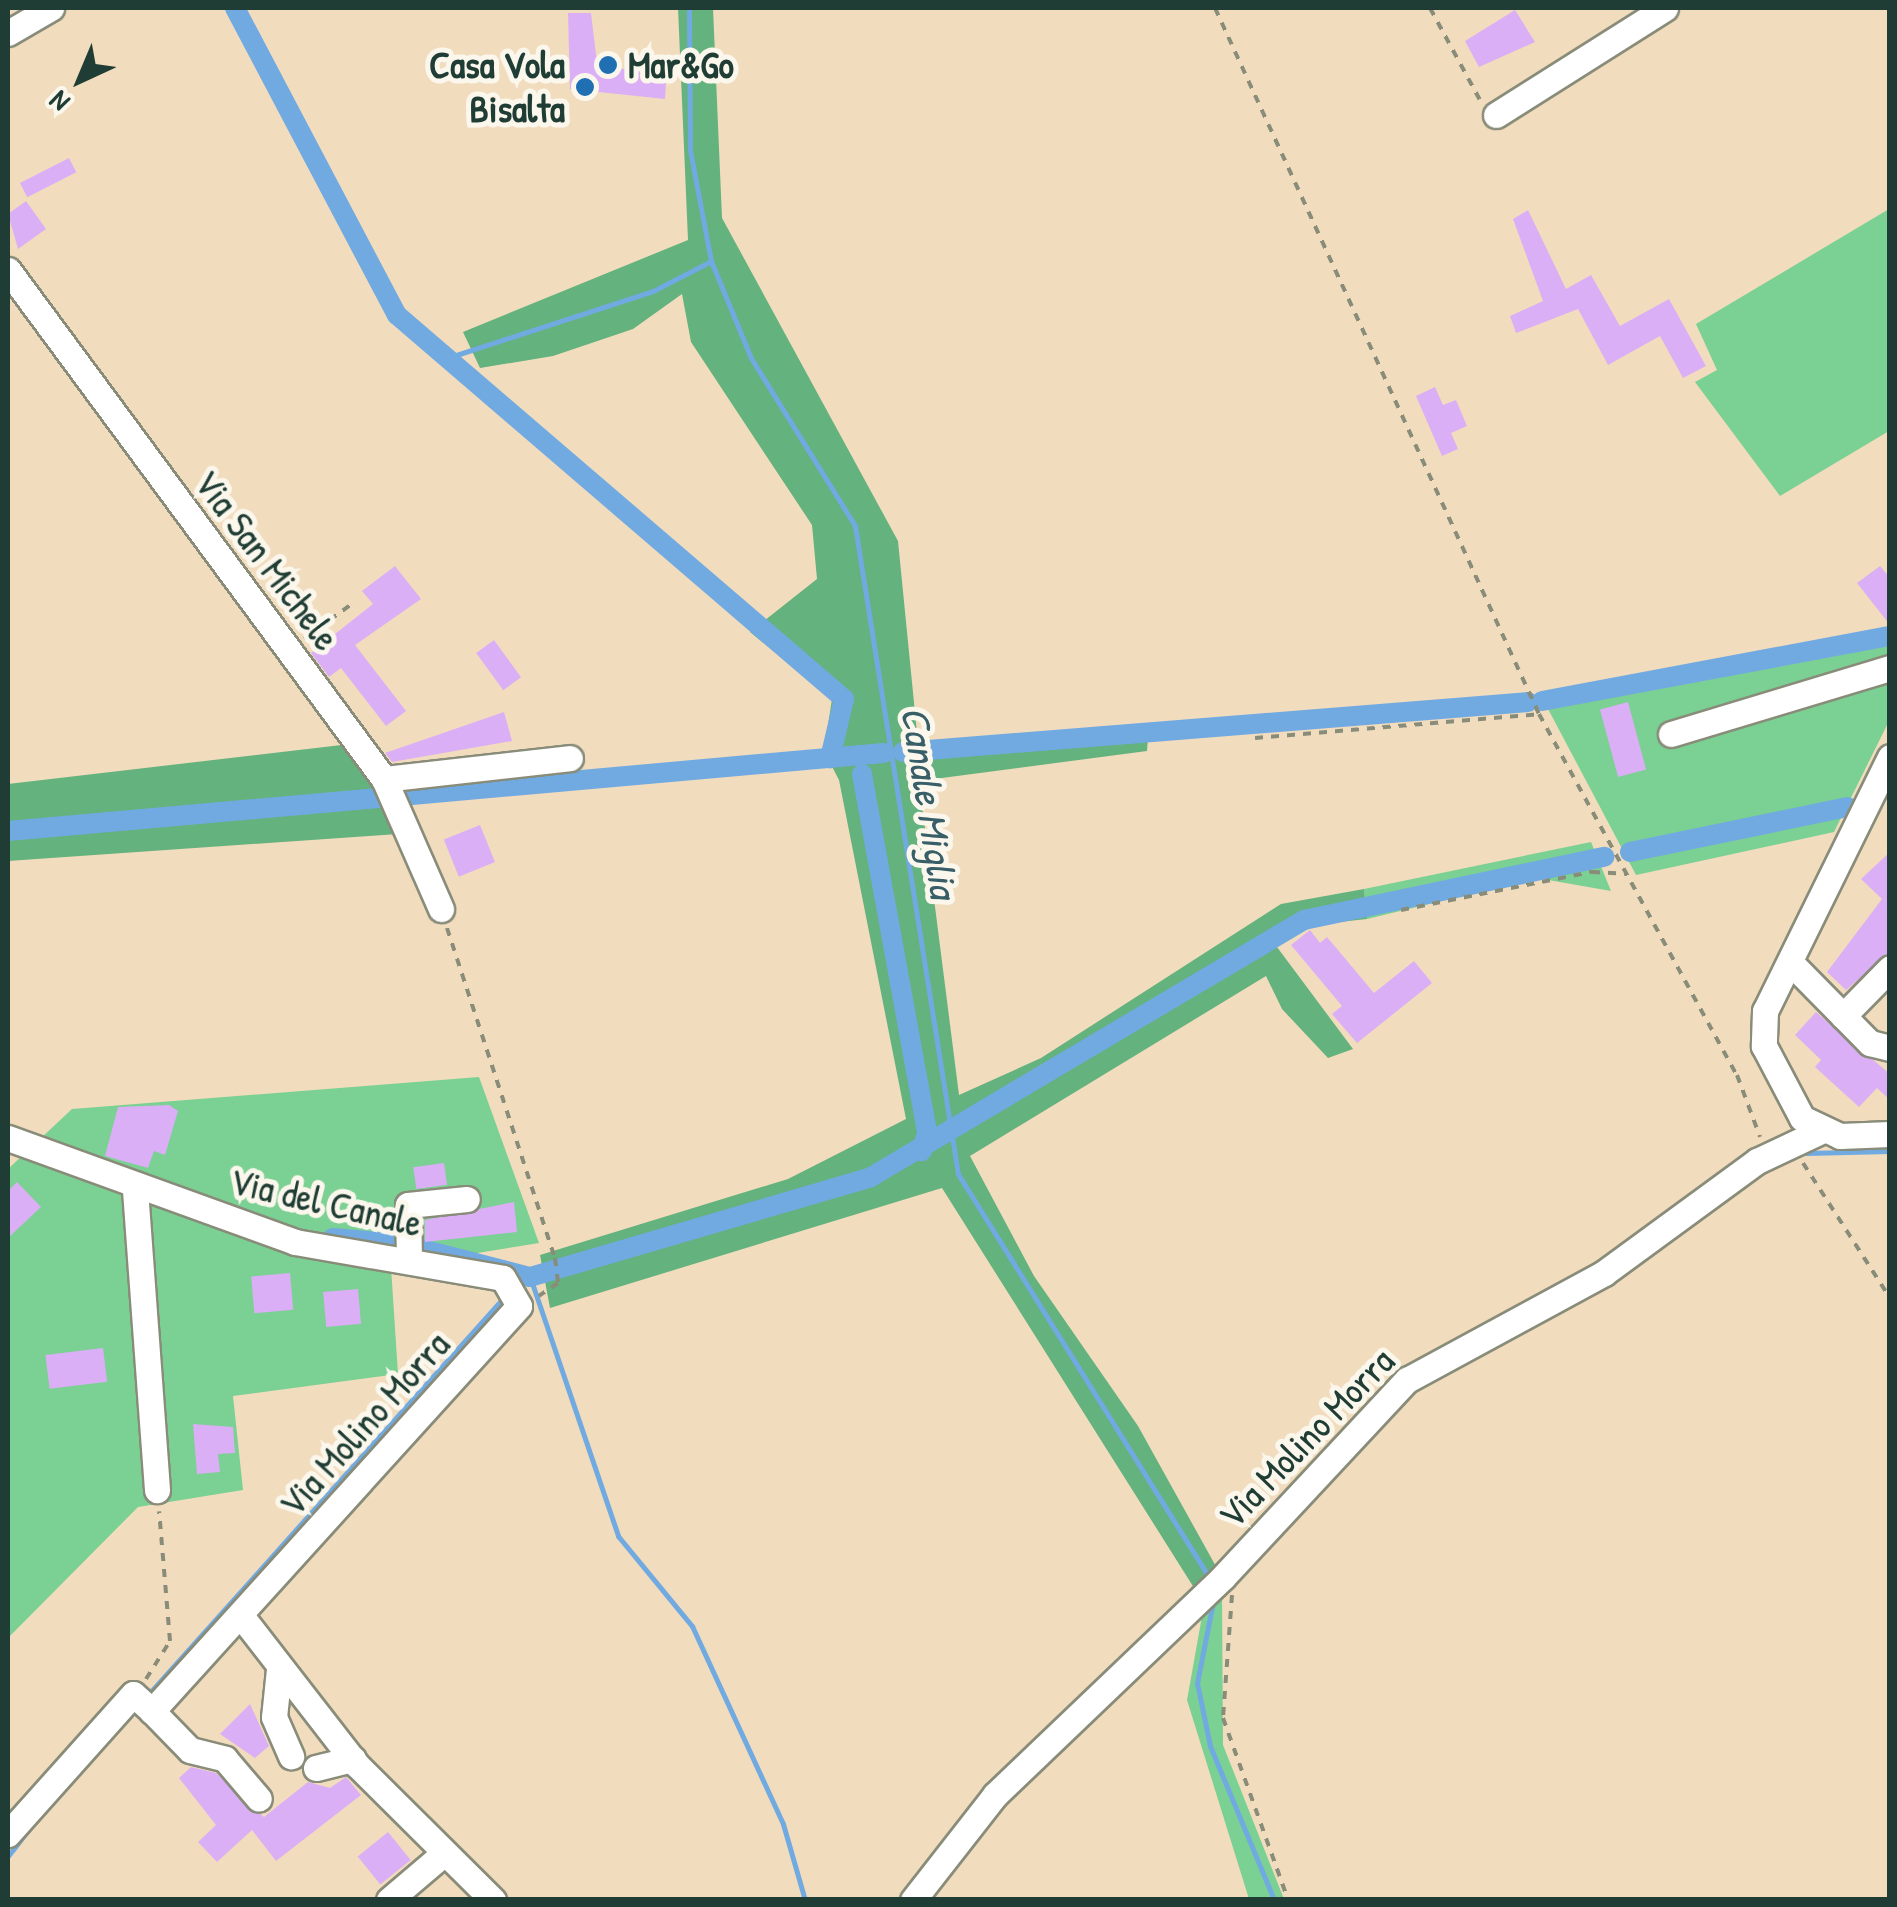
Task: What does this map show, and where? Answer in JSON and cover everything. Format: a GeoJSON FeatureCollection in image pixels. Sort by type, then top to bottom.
{"type":"FeatureCollection","features":[{"type":"Feature","properties":{"kind":"street"},"geometry":{"type":"LineString","coordinates":[[8,34],[51,8]]}},
{"type":"Feature","properties":{"kind":"street"},"geometry":{"type":"LineString","coordinates":[[1496,115],[1666,8]]}},
{"type":"Feature","properties":{"kind":"street","name":"Via San Michele"},"geometry":{"type":"LineString","coordinates":[[8,270],[389,791],[441,909]]}},
{"type":"Feature","properties":{"kind":"street"},"geometry":{"type":"LineString","coordinates":[[1671,734],[1890,668]]}},
{"type":"Feature","properties":{"kind":"street"},"geometry":{"type":"LineString","coordinates":[[1822,1130],[1788,1102],[1764,1046],[1765,1011],[1890,757]]}},
{"type":"Feature","properties":{"kind":"street"},"geometry":{"type":"LineString","coordinates":[[389,791],[570,758]]}},
{"type":"Feature","properties":{"kind":"street"},"geometry":{"type":"LineString","coordinates":[[1790,962],[1870,1043],[1890,1048]]}},
{"type":"Feature","properties":{"kind":"street"},"geometry":{"type":"LineString","coordinates":[[1843,1016],[1890,968]]}},
{"type":"Feature","properties":{"kind":"street","name":"Via Molino Morra"},"geometry":{"type":"LineString","coordinates":[[912,1900],[996,1795],[1223,1577],[1406,1380],[1604,1273],[1767,1156],[1822,1130],[1890,1134]]}},
{"type":"Feature","properties":{"kind":"street","name":"Via del Canale"},"geometry":{"type":"LineString","coordinates":[[8,1138],[135,1190],[295,1242],[502,1278]]}},
{"type":"Feature","properties":{"kind":"street"},"geometry":{"type":"LineString","coordinates":[[135,1190],[158,1490]]}},
{"type":"Feature","properties":{"kind":"street"},"geometry":{"type":"LineString","coordinates":[[409,1260],[408,1205],[466,1199]]}},
{"type":"Feature","properties":{"kind":"street","name":"Via Molino Morra"},"geometry":{"type":"LineString","coordinates":[[8,1834],[142,1702],[242,1617],[515,1312],[518,1296],[502,1278]]}},
{"type":"Feature","properties":{"kind":"street"},"geometry":{"type":"LineString","coordinates":[[242,1617],[352,1759],[493,1900]]}},
{"type":"Feature","properties":{"kind":"street"},"geometry":{"type":"LineString","coordinates":[[279,1668],[274,1718],[291,1756]]}},
{"type":"Feature","properties":{"kind":"street"},"geometry":{"type":"LineString","coordinates":[[142,1702],[190,1750],[224,1759],[259,1799]]}},
{"type":"Feature","properties":{"kind":"street"},"geometry":{"type":"LineString","coordinates":[[316,1768],[352,1759]]}},
{"type":"Feature","properties":{"kind":"street"},"geometry":{"type":"LineString","coordinates":[[389,1900],[443,1854]]}},
{"type":"Feature","properties":{"kind":"path"},"geometry":{"type":"LineString","coordinates":[[1216,8],[1539,714],[1737,1075],[1767,1156]]}},
{"type":"Feature","properties":{"kind":"path"},"geometry":{"type":"LineString","coordinates":[[1430,8],[1496,115]]}},
{"type":"Feature","properties":{"kind":"path"},"geometry":{"type":"LineString","coordinates":[[288,650],[353,603]]}},
{"type":"Feature","properties":{"kind":"path"},"geometry":{"type":"LineString","coordinates":[[1255,738],[1539,714]]}},
{"type":"Feature","properties":{"kind":"path"},"geometry":{"type":"LineString","coordinates":[[1401,910],[1592,872],[1626,874]]}},
{"type":"Feature","properties":{"kind":"path"},"geometry":{"type":"LineString","coordinates":[[441,909],[555,1258],[558,1283],[544,1293]]}},
{"type":"Feature","properties":{"kind":"path"},"geometry":{"type":"LineString","coordinates":[[1791,1145],[1890,1298]]}},
{"type":"Feature","properties":{"kind":"path"},"geometry":{"type":"LineString","coordinates":[[142,1702],[170,1641],[158,1490]]}},
{"type":"Feature","properties":{"kind":"path"},"geometry":{"type":"LineString","coordinates":[[1223,1577],[1236,1603],[1222,1718],[1288,1900]]}},
{"type":"Feature","properties":{"kind":"green space"},"geometry":{"type":"Polygon","coordinates":[[[678,8],[713,8],[722,218],[898,541],[918,743],[1149,723],[1147,751],[919,781],[959,1095],[1041,1058],[1281,904],[1364,889],[1367,919],[1303,926],[1277,947],[1353,1049],[1328,1058],[1282,1009],[1266,976],[970,1156],[1034,1276],[1138,1426],[1218,1570],[1196,1591],[942,1188],[550,1308],[540,1255],[788,1179],[906,1119],[839,780],[824,751],[832,699],[750,632],[817,579],[812,525],[691,342],[682,294],[633,329],[553,356],[480,368],[463,332],[688,240],[678,8]]]}},
{"type":"Feature","properties":{"kind":"green space"},"geometry":{"type":"Polygon","coordinates":[[[1889,209],[1889,431],[1780,496],[1695,382],[1717,370],[1696,324],[1889,209]]]}},
{"type":"Feature","properties":{"kind":"green space"},"geometry":{"type":"Polygon","coordinates":[[[1889,641],[1889,721],[1834,832],[1636,875],[1547,707],[1889,641]]]}},
{"type":"Feature","properties":{"kind":"green space"},"geometry":{"type":"Polygon","coordinates":[[[350,744],[378,778],[398,834],[8,861],[8,784],[350,744]]]}},
{"type":"Feature","properties":{"kind":"green space"},"geometry":{"type":"Polygon","coordinates":[[[1591,842],[1611,891],[1537,878],[1367,919],[1364,889],[1591,842]]]}},
{"type":"Feature","properties":{"kind":"green space"},"geometry":{"type":"Polygon","coordinates":[[[479,1077],[539,1243],[391,1267],[398,1374],[233,1396],[243,1490],[138,1507],[8,1638],[8,1169],[72,1109],[479,1077]]]}},
{"type":"Feature","properties":{"kind":"green space"},"geometry":{"type":"Polygon","coordinates":[[[1222,1592],[1223,1745],[1284,1899],[1249,1899],[1187,1700],[1204,1605],[1222,1592]]]}},
{"type":"Feature","properties":{"kind":"building"},"geometry":{"type":"Polygon","coordinates":[[[1515,10],[1535,42],[1479,67],[1465,41],[1515,10]]]}},
{"type":"Feature","properties":{"kind":"building"},"geometry":{"type":"Polygon","coordinates":[[[568,13],[591,13],[598,71],[667,65],[665,99],[570,89],[568,13]]]}},
{"type":"Feature","properties":{"kind":"building"},"geometry":{"type":"Polygon","coordinates":[[[69,158],[76,172],[27,197],[20,183],[69,158]]]}},
{"type":"Feature","properties":{"kind":"building"},"geometry":{"type":"Polygon","coordinates":[[[26,201],[46,229],[18,249],[8,214],[26,201]]]}},
{"type":"Feature","properties":{"kind":"building"},"geometry":{"type":"Polygon","coordinates":[[[1528,210],[1566,289],[1591,275],[1620,326],[1669,299],[1706,366],[1683,378],[1660,336],[1608,365],[1578,309],[1516,333],[1510,316],[1543,301],[1513,219],[1528,210]]]}},
{"type":"Feature","properties":{"kind":"building"},"geometry":{"type":"Polygon","coordinates":[[[1435,387],[1443,405],[1456,400],[1467,426],[1451,433],[1458,449],[1442,456],[1416,396],[1435,387]]]}},
{"type":"Feature","properties":{"kind":"building"},"geometry":{"type":"Polygon","coordinates":[[[395,566],[421,599],[355,645],[406,711],[386,726],[341,668],[329,677],[311,653],[373,604],[362,591],[395,566]]]}},
{"type":"Feature","properties":{"kind":"building"},"geometry":{"type":"Polygon","coordinates":[[[1880,566],[1890,578],[1890,625],[1857,583],[1880,566]]]}},
{"type":"Feature","properties":{"kind":"building"},"geometry":{"type":"Polygon","coordinates":[[[494,640],[521,677],[503,690],[476,653],[494,640]]]}},
{"type":"Feature","properties":{"kind":"building"},"geometry":{"type":"Polygon","coordinates":[[[1628,702],[1646,770],[1618,777],[1600,710],[1628,702]]]}},
{"type":"Feature","properties":{"kind":"building"},"geometry":{"type":"Polygon","coordinates":[[[504,712],[512,741],[392,762],[385,753],[504,712]]]}},
{"type":"Feature","properties":{"kind":"building"},"geometry":{"type":"Polygon","coordinates":[[[480,825],[495,862],[459,877],[444,840],[480,825]]]}},
{"type":"Feature","properties":{"kind":"building"},"geometry":{"type":"Polygon","coordinates":[[[1890,852],[1890,952],[1846,990],[1827,972],[1882,899],[1861,879],[1890,852]]]}},
{"type":"Feature","properties":{"kind":"building"},"geometry":{"type":"Polygon","coordinates":[[[1310,930],[1320,943],[1327,937],[1374,993],[1414,961],[1432,983],[1357,1043],[1332,1014],[1342,1006],[1291,945],[1310,930]]]}},
{"type":"Feature","properties":{"kind":"building"},"geometry":{"type":"Polygon","coordinates":[[[1816,1012],[1890,1074],[1890,1100],[1877,1088],[1859,1107],[1815,1067],[1821,1060],[1795,1035],[1816,1012]]]}},
{"type":"Feature","properties":{"kind":"building"},"geometry":{"type":"Polygon","coordinates":[[[169,1105],[178,1111],[165,1155],[154,1151],[148,1168],[105,1156],[118,1107],[169,1105]]]}},
{"type":"Feature","properties":{"kind":"building"},"geometry":{"type":"Polygon","coordinates":[[[444,1163],[447,1185],[416,1189],[413,1167],[444,1163]]]}},
{"type":"Feature","properties":{"kind":"building"},"geometry":{"type":"Polygon","coordinates":[[[17,1182],[41,1207],[8,1238],[8,1191],[17,1182]]]}},
{"type":"Feature","properties":{"kind":"building"},"geometry":{"type":"Polygon","coordinates":[[[514,1202],[517,1232],[425,1242],[425,1220],[514,1202]]]}},
{"type":"Feature","properties":{"kind":"building"},"geometry":{"type":"Polygon","coordinates":[[[290,1273],[293,1310],[254,1313],[251,1276],[290,1273]]]}},
{"type":"Feature","properties":{"kind":"building"},"geometry":{"type":"Polygon","coordinates":[[[358,1289],[361,1324],[326,1327],[323,1292],[358,1289]]]}},
{"type":"Feature","properties":{"kind":"building"},"geometry":{"type":"Polygon","coordinates":[[[103,1348],[107,1382],[50,1389],[45,1355],[103,1348]]]}},
{"type":"Feature","properties":{"kind":"building"},"geometry":{"type":"Polygon","coordinates":[[[193,1424],[233,1427],[235,1453],[218,1454],[220,1472],[197,1474],[193,1424]]]}},
{"type":"Feature","properties":{"kind":"building"},"geometry":{"type":"Polygon","coordinates":[[[250,1704],[269,1746],[255,1758],[220,1734],[250,1704]]]}},
{"type":"Feature","properties":{"kind":"building"},"geometry":{"type":"Polygon","coordinates":[[[191,1767],[216,1773],[264,1817],[308,1782],[330,1788],[346,1777],[361,1795],[276,1861],[252,1830],[217,1862],[198,1842],[216,1825],[179,1778],[191,1767]]]}},
{"type":"Feature","properties":{"kind":"building"},"geometry":{"type":"Polygon","coordinates":[[[388,1832],[411,1860],[380,1885],[358,1857],[388,1832]]]}},
{"type":"Feature","properties":{"kind":"waterway"},"geometry":{"type":"LineString","coordinates":[[235,8],[397,315],[844,699],[830,758]]}},
{"type":"Feature","properties":{"kind":"waterway","name":"Canale Miglia"},"geometry":{"type":"LineString","coordinates":[[689,8],[690,150],[711,261],[751,358],[855,526],[958,1174],[1207,1574]]}},
{"type":"Feature","properties":{"kind":"waterway"},"geometry":{"type":"LineString","coordinates":[[447,358],[653,291],[711,261]]}},
{"type":"Feature","properties":{"kind":"waterway"},"geometry":{"type":"LineString","coordinates":[[1542,701],[1890,636]]}},
{"type":"Feature","properties":{"kind":"waterway"},"geometry":{"type":"LineString","coordinates":[[903,752],[1528,702]]}},
{"type":"Feature","properties":{"kind":"waterway"},"geometry":{"type":"LineString","coordinates":[[8,831],[884,753]]}},
{"type":"Feature","properties":{"kind":"waterway"},"geometry":{"type":"LineString","coordinates":[[862,774],[927,1133],[922,1151]]}},
{"type":"Feature","properties":{"kind":"waterway"},"geometry":{"type":"LineString","coordinates":[[1630,852],[1847,807]]}},
{"type":"Feature","properties":{"kind":"waterway"},"geometry":{"type":"LineString","coordinates":[[417,1248],[530,1277],[871,1177],[1304,920],[1604,857]]}},
{"type":"Feature","properties":{"kind":"waterway"},"geometry":{"type":"LineString","coordinates":[[1806,1153],[1890,1151]]}},
{"type":"Feature","properties":{"kind":"waterway"},"geometry":{"type":"LineString","coordinates":[[333,1238],[401,1244]]}},
{"type":"Feature","properties":{"kind":"waterway"},"geometry":{"type":"LineString","coordinates":[[530,1277],[618,1536],[692,1626],[783,1824],[805,1900]]}},
{"type":"Feature","properties":{"kind":"waterway"},"geometry":{"type":"LineString","coordinates":[[146,1697],[504,1297]]}},
{"type":"Feature","properties":{"kind":"waterway","name":"Canale Miglia"},"geometry":{"type":"LineString","coordinates":[[1213,1602],[1197,1683],[1210,1746],[1274,1900]]}},
{"type":"Feature","properties":{"kind":"waterway"},"geometry":{"type":"LineString","coordinates":[[8,1856],[32,1825]]}},
{"type":"Feature","properties":{"kind":"place","name":"Mar&Go"},"geometry":{"type":"Point","coordinates":[608,65]}},
{"type":"Feature","properties":{"kind":"place","name":"Casa Vola Bisalta"},"geometry":{"type":"Point","coordinates":[585,87]}}]}
